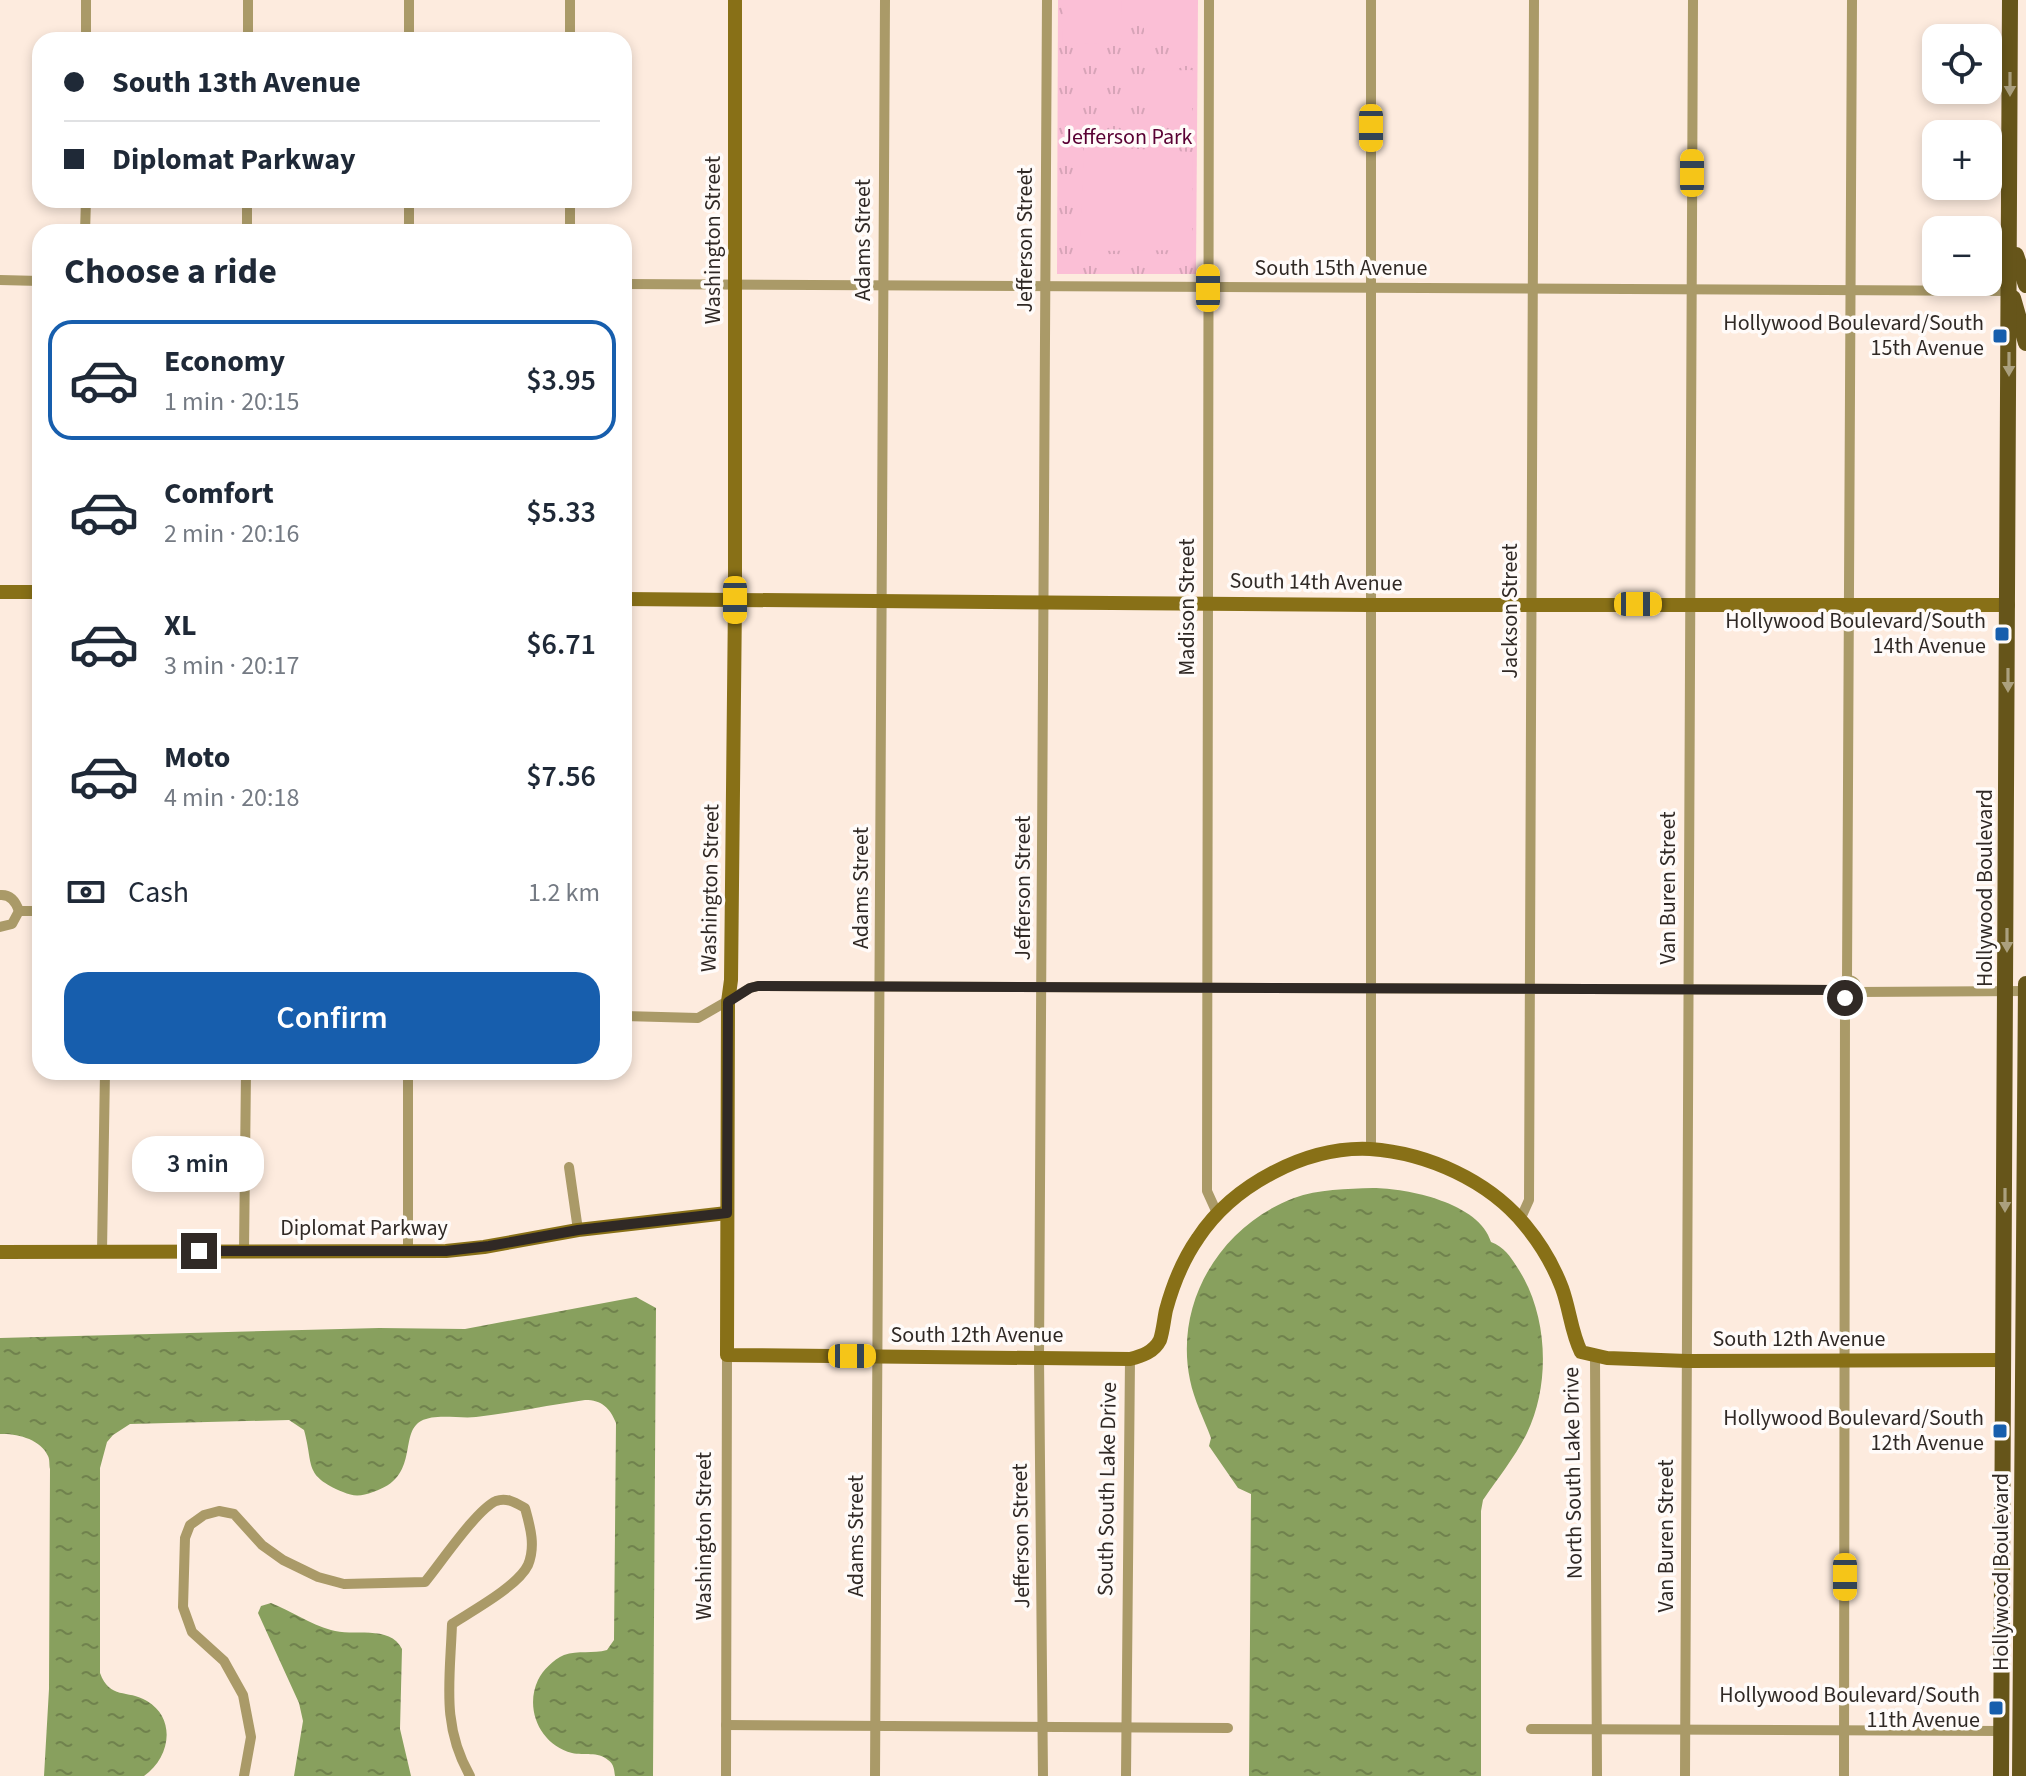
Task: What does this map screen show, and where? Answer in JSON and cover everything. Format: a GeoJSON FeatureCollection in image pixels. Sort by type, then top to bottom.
{"type":"FeatureCollection","features":[{"type":"Feature","properties":{"kind":"main road","name":"Hollywood Boulevard"},"geometry":{"type":"LineString","coordinates":[[2001,1776],[2008,605],[2018,288],[2010,230],[2010,0]]}},
{"type":"Feature","properties":{"kind":"main road"},"geometry":{"type":"LineString","coordinates":[[2018,288],[2018,307],[2026,343]]}},
{"type":"Feature","properties":{"kind":"main road","name":"Hollywood Boulevard"},"geometry":{"type":"LineString","coordinates":[[2020,1774],[2024,1730],[2026,984]]}},
{"type":"Feature","properties":{"kind":"main road"},"geometry":{"type":"LineString","coordinates":[[2002,1667],[2012,1708],[2024,1730]]}},
{"type":"Feature","properties":{"kind":"main road"},"geometry":{"type":"LineString","coordinates":[[2002,1731],[2020,1774]]}},
{"type":"Feature","properties":{"kind":"street"},"geometry":{"type":"LineString","coordinates":[[86,0],[86,32]]}},
{"type":"Feature","properties":{"kind":"street"},"geometry":{"type":"LineString","coordinates":[[248,0],[248,32]]}},
{"type":"Feature","properties":{"kind":"street"},"geometry":{"type":"LineString","coordinates":[[409,0],[409,32]]}},
{"type":"Feature","properties":{"kind":"street"},"geometry":{"type":"LineString","coordinates":[[570,0],[570,32]]}},
{"type":"Feature","properties":{"kind":"street","name":"Washington Street"},"geometry":{"type":"LineString","coordinates":[[726,1776],[728,1002],[731,980],[735,600],[735,0]]}},
{"type":"Feature","properties":{"kind":"street","name":"Adams Street"},"geometry":{"type":"LineString","coordinates":[[875,1776],[885,0]]}},
{"type":"Feature","properties":{"kind":"street","name":"Jefferson Street"},"geometry":{"type":"LineString","coordinates":[[1043,1776],[1039,1357],[1047,0]]}},
{"type":"Feature","properties":{"kind":"street","name":"Madison Street"},"geometry":{"type":"LineString","coordinates":[[1209,0],[1207,1191],[1217,1213]]}},
{"type":"Feature","properties":{"kind":"street"},"geometry":{"type":"LineString","coordinates":[[1371,0],[1371,1149]]}},
{"type":"Feature","properties":{"kind":"street","name":"Jackson Street"},"geometry":{"type":"LineString","coordinates":[[1520,1220],[1529,1200],[1534,0]]}},
{"type":"Feature","properties":{"kind":"street","name":"Van Buren Street"},"geometry":{"type":"LineString","coordinates":[[1685,1776],[1693,0]]}},
{"type":"Feature","properties":{"kind":"street"},"geometry":{"type":"LineString","coordinates":[[1847,980],[1852,0]]}},
{"type":"Feature","properties":{"kind":"street"},"geometry":{"type":"LineString","coordinates":[[0,280],[32,281]]}},
{"type":"Feature","properties":{"kind":"street","name":"South 15th Avenue"},"geometry":{"type":"LineString","coordinates":[[632,284],[1851,291],[2018,288]]}},
{"type":"Feature","properties":{"kind":"street"},"geometry":{"type":"LineString","coordinates":[[0,592],[32,592]]}},
{"type":"Feature","properties":{"kind":"street","name":"South 14th Avenue"},"geometry":{"type":"LineString","coordinates":[[632,599],[1369,605],[2008,605]]}},
{"type":"Feature","properties":{"kind":"street"},"geometry":{"type":"LineString","coordinates":[[0,895],[6,894],[16,902],[19,911],[12,924],[0,927]]}},
{"type":"Feature","properties":{"kind":"street"},"geometry":{"type":"LineString","coordinates":[[19,911],[32,911]]}},
{"type":"Feature","properties":{"kind":"street"},"geometry":{"type":"LineString","coordinates":[[632,1016],[698,1018],[758,986],[1687,990],[1842,994],[1854,997],[1857,992],[1855,983],[1847,980],[1841,983],[1842,994],[1845,1362],[1844,1776]]}},
{"type":"Feature","properties":{"kind":"street"},"geometry":{"type":"LineString","coordinates":[[1857,992],[2026,991]]}},
{"type":"Feature","properties":{"kind":"street"},"geometry":{"type":"LineString","coordinates":[[102,1251],[105,1080]]}},
{"type":"Feature","properties":{"kind":"street"},"geometry":{"type":"LineString","coordinates":[[244,1251],[246,1080]]}},
{"type":"Feature","properties":{"kind":"street"},"geometry":{"type":"LineString","coordinates":[[408,1080],[408,1251]]}},
{"type":"Feature","properties":{"kind":"street","name":"South South Lake Drive"},"geometry":{"type":"LineString","coordinates":[[1126,1776],[1130,1359],[1147,1354],[1159,1341],[1182,1262],[1217,1213],[1242,1192],[1296,1162],[1371,1149]]}},
{"type":"Feature","properties":{"kind":"street","name":"North South Lake Drive"},"geometry":{"type":"LineString","coordinates":[[1371,1149],[1423,1161],[1469,1178],[1505,1203],[1538,1243],[1562,1287],[1573,1334],[1581,1352],[1595,1357],[1597,1776]]}},
{"type":"Feature","properties":{"kind":"street"},"geometry":{"type":"LineString","coordinates":[[569,1167],[578,1230]]}},
{"type":"Feature","properties":{"kind":"street","name":"Diplomat Parkway"},"geometry":{"type":"LineString","coordinates":[[0,1252],[408,1251],[484,1247],[578,1230],[727,1213]]}},
{"type":"Feature","properties":{"kind":"street","name":"South 12th Avenue"},"geometry":{"type":"LineString","coordinates":[[727,1355],[1130,1359]]}},
{"type":"Feature","properties":{"kind":"street","name":"South 12th Avenue"},"geometry":{"type":"LineString","coordinates":[[1595,1357],[1687,1361],[2004,1360]]}},
{"type":"Feature","properties":{"kind":"street"},"geometry":{"type":"LineString","coordinates":[[244,1776],[251,1737],[243,1695],[224,1661],[192,1632],[183,1607],[185,1538],[190,1525],[204,1515],[219,1511],[234,1514],[262,1545],[283,1560],[318,1577],[344,1584],[425,1582],[483,1511],[497,1500],[511,1500],[525,1508],[532,1532],[527,1566],[516,1580],[452,1624],[448,1712],[458,1754],[470,1776]]}},
{"type":"Feature","properties":{"kind":"street"},"geometry":{"type":"LineString","coordinates":[[726,1725],[1228,1728]]}},
{"type":"Feature","properties":{"kind":"street"},"geometry":{"type":"LineString","coordinates":[[1531,1729],[2002,1731]]}},
{"type":"Feature","properties":{"kind":"green space","name":"Jefferson Park"},"geometry":{"type":"Polygon","coordinates":[[[1058,0],[1198,0],[1196,274],[1057,274],[1058,0]]]}},
{"type":"Feature","properties":{"kind":"green space"},"geometry":{"type":"Polygon","coordinates":[[[1063,0],[1122,0],[1121,44],[1062,43],[1063,0]]]}},
{"type":"Feature","properties":{"kind":"green space"},"geometry":{"type":"Polygon","coordinates":[[[1144,0],[1193,0],[1193,45],[1144,45],[1144,0]]]}},
{"type":"Feature","properties":{"kind":"green space"},"geometry":{"type":"Polygon","coordinates":[[[1192,70],[1192,120],[1145,120],[1145,71],[1192,70]]]}},
{"type":"Feature","properties":{"kind":"green space"},"geometry":{"type":"Polygon","coordinates":[[[1084,146],[1193,152],[1192,250],[1092,251],[1080,236],[1084,146]]]}},
{"type":"Feature","properties":{"kind":"water"},"geometry":{"type":"Polygon","coordinates":[[[1373,1188],[1404,1191],[1441,1200],[1473,1217],[1484,1228],[1491,1242],[1503,1249],[1517,1267],[1535,1305],[1540,1327],[1543,1371],[1535,1413],[1517,1450],[1483,1500],[1481,1511],[1481,1776],[1249,1776],[1251,1494],[1238,1488],[1209,1446],[1211,1438],[1190,1380],[1187,1351],[1189,1323],[1196,1296],[1208,1271],[1244,1227],[1268,1211],[1303,1195],[1373,1188]]]}},
{"type":"Feature","properties":{"kind":"water"},"geometry":{"type":"Polygon","coordinates":[[[636,1297],[656,1308],[653,1776],[615,1776],[613,1765],[604,1757],[561,1749],[544,1734],[534,1714],[534,1691],[540,1676],[549,1666],[569,1654],[607,1650],[614,1640],[616,1423],[605,1406],[585,1400],[490,1415],[434,1417],[421,1421],[414,1427],[398,1476],[388,1485],[358,1495],[347,1494],[321,1480],[312,1468],[304,1430],[289,1420],[130,1424],[113,1435],[107,1442],[100,1468],[100,1673],[114,1691],[140,1697],[157,1709],[166,1728],[164,1749],[160,1759],[144,1776],[44,1776],[49,1689],[50,1469],[48,1456],[40,1445],[20,1436],[0,1434],[0,1338],[379,1328],[465,1329],[636,1297]]]}},
{"type":"Feature","properties":{"kind":"water"},"geometry":{"type":"Polygon","coordinates":[[[271,1603],[331,1630],[380,1634],[396,1641],[402,1649],[400,1729],[411,1776],[294,1776],[303,1721],[299,1703],[258,1613],[261,1606],[271,1603]]]}},
{"type":"Feature","properties":{"kind":"place","name":"Hollywood Boulevard/South 15th Avenue"},"geometry":{"type":"Point","coordinates":[2000,336]}},
{"type":"Feature","properties":{"kind":"place","name":"Hollywood Boulevard/South 14th Avenue"},"geometry":{"type":"Point","coordinates":[2002,634]}},
{"type":"Feature","properties":{"kind":"place","name":"Hollywood Boulevard/South 12th Avenue"},"geometry":{"type":"Point","coordinates":[2000,1431]}},
{"type":"Feature","properties":{"kind":"place","name":"Hollywood Boulevard/South 11th Avenue"},"geometry":{"type":"Point","coordinates":[1996,1708]}},
{"type":"Feature","properties":{"kind":"route"},"geometry":{"type":"LineString","coordinates":[[199,1251],[446,1251],[578,1230],[727,1213],[728,1002],[758,986],[1839,990],[1845,998]]}}]}
